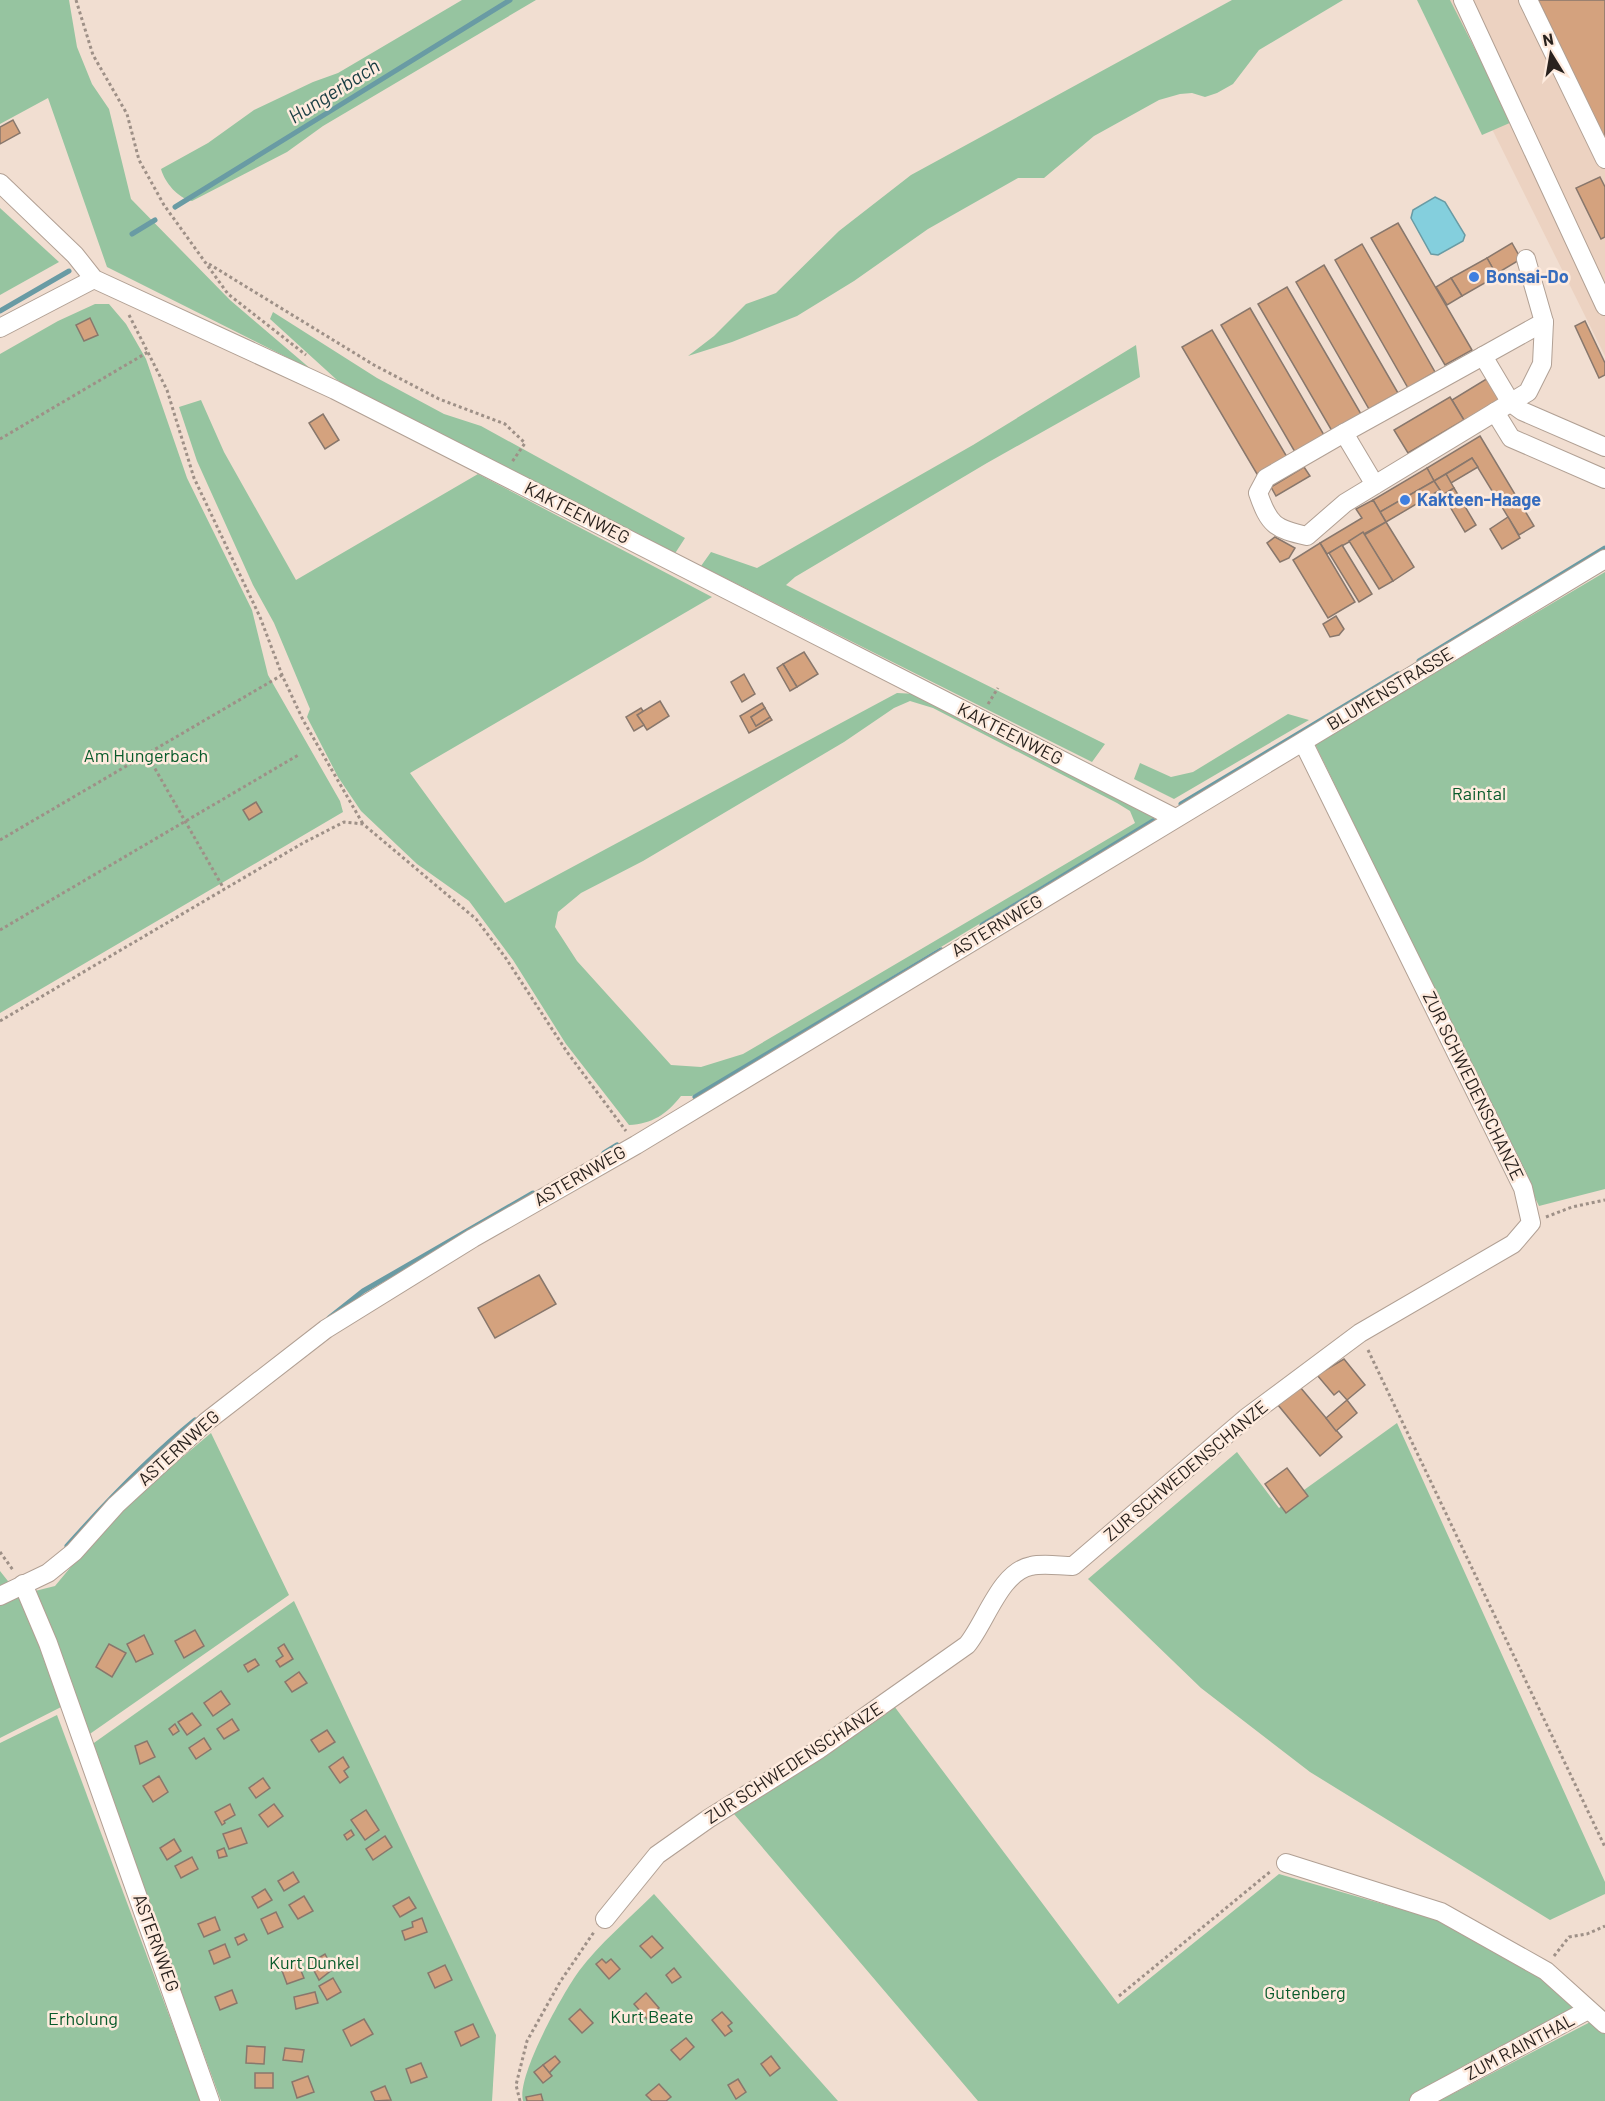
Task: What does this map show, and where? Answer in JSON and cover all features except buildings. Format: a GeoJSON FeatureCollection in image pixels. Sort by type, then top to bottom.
{"type":"FeatureCollection","features":[{"type":"Feature","properties":{"kind":"street"},"geometry":{"type":"LineString","coordinates":[[1463,0],[1605,306]]}},
{"type":"Feature","properties":{"kind":"street"},"geometry":{"type":"LineString","coordinates":[[1528,0],[1605,159]]}},
{"type":"Feature","properties":{"kind":"street","name":"KAKTEENWEG"},"geometry":{"type":"LineString","coordinates":[[0,183],[75,255],[94,279],[335,390],[1175,818]]}},
{"type":"Feature","properties":{"kind":"street"},"geometry":{"type":"LineString","coordinates":[[1526,259],[1544,322],[1542,364],[1528,392],[1345,503],[1307,536],[1281,530],[1265,513],[1258,493],[1266,478],[1544,322]]}},
{"type":"Feature","properties":{"kind":"street"},"geometry":{"type":"LineString","coordinates":[[0,328],[94,279]]}},
{"type":"Feature","properties":{"kind":"street"},"geometry":{"type":"LineString","coordinates":[[1483,356],[1503,407],[1511,438],[1605,479]]}},
{"type":"Feature","properties":{"kind":"street"},"geometry":{"type":"LineString","coordinates":[[1503,407],[1522,411],[1605,447]]}},
{"type":"Feature","properties":{"kind":"street"},"geometry":{"type":"LineString","coordinates":[[1344,433],[1375,485]]}},
{"type":"Feature","properties":{"kind":"street","name":"BLUMENSTRASSE"},"geometry":{"type":"LineString","coordinates":[[1175,818],[1605,559]]}},
{"type":"Feature","properties":{"kind":"street","name":"ZUR SCHWEDENSCHANZE"},"geometry":{"type":"LineString","coordinates":[[605,1919],[657,1855],[708,1819],[818,1750],[967,1645],[979,1631],[1001,1588],[1013,1574],[1030,1566],[1073,1566],[1246,1418],[1360,1333],[1513,1244],[1530,1223],[1523,1188],[1304,742]]}},
{"type":"Feature","properties":{"kind":"street","name":"ASTERNWEG"},"geometry":{"type":"LineString","coordinates":[[0,1596],[48,1573],[74,1552],[116,1505],[206,1422],[326,1329],[472,1238],[636,1144],[1175,818]]}},
{"type":"Feature","properties":{"kind":"street","name":"ASTERNWEG"},"geometry":{"type":"LineString","coordinates":[[23,1584],[48,1643],[210,2101]]}},
{"type":"Feature","properties":{"kind":"street"},"geometry":{"type":"LineString","coordinates":[[1286,1863],[1441,1912],[1546,1971],[1605,2024]]}},
{"type":"Feature","properties":{"kind":"street","name":"ZUM RAINTHAL"},"geometry":{"type":"LineString","coordinates":[[1419,2101],[1588,2010]]}},
{"type":"Feature","properties":{"kind":"path"},"geometry":{"type":"LineString","coordinates":[[76,0],[93,55],[127,114],[139,160],[164,205],[228,294],[312,360]]}},
{"type":"Feature","properties":{"kind":"path"},"geometry":{"type":"LineString","coordinates":[[205,261],[374,365],[439,399],[505,424],[525,443],[502,475]]}},
{"type":"Feature","properties":{"kind":"path"},"geometry":{"type":"LineString","coordinates":[[116,288],[167,390],[194,478],[260,617],[282,675],[303,720],[363,824],[476,919],[505,957],[567,1052],[636,1144]]}},
{"type":"Feature","properties":{"kind":"path"},"geometry":{"type":"LineString","coordinates":[[0,439],[148,352]]}},
{"type":"Feature","properties":{"kind":"path"},"geometry":{"type":"LineString","coordinates":[[0,840],[282,675]]}},
{"type":"Feature","properties":{"kind":"path"},"geometry":{"type":"LineString","coordinates":[[146,753],[224,889]]}},
{"type":"Feature","properties":{"kind":"path"},"geometry":{"type":"LineString","coordinates":[[0,930],[300,754]]}},
{"type":"Feature","properties":{"kind":"path"},"geometry":{"type":"LineString","coordinates":[[0,1021],[224,889],[344,822],[363,824]]}},
{"type":"Feature","properties":{"kind":"path"},"geometry":{"type":"LineString","coordinates":[[1530,1223],[1572,1207],[1605,1200]]}},
{"type":"Feature","properties":{"kind":"path"},"geometry":{"type":"LineString","coordinates":[[1360,1333],[1605,1847]]}},
{"type":"Feature","properties":{"kind":"path"},"geometry":{"type":"LineString","coordinates":[[0,1552],[23,1584]]}},
{"type":"Feature","properties":{"kind":"path"},"geometry":{"type":"LineString","coordinates":[[1119,1996],[1270,1872],[1286,1863]]}},
{"type":"Feature","properties":{"kind":"path"},"geometry":{"type":"LineString","coordinates":[[520,2101],[516,2085],[527,2041],[586,1941],[605,1919]]}},
{"type":"Feature","properties":{"kind":"path"},"geometry":{"type":"LineString","coordinates":[[1546,1971],[1560,1946],[1569,1937],[1587,1934],[1605,1926]]}},
{"type":"Feature","properties":{"kind":"shaded area"},"geometry":{"type":"Polygon","coordinates":[[[1427,0],[1605,0],[1605,356],[1494,133],[1427,0]]]}},
{"type":"Feature","properties":{"kind":"green space"},"geometry":{"type":"Polygon","coordinates":[[[0,0],[69,0],[77,47],[92,84],[109,109],[131,199],[230,300],[312,370],[107,267],[48,98],[0,124],[0,0]]]}},
{"type":"Feature","properties":{"kind":"green space"},"geometry":{"type":"Polygon","coordinates":[[[462,0],[536,0],[323,126],[287,152],[192,201],[177,193],[166,179],[161,169],[208,143],[254,110],[313,82],[338,73],[462,0]]]}},
{"type":"Feature","properties":{"kind":"green space"},"geometry":{"type":"Polygon","coordinates":[[[1232,0],[1343,0],[1259,50],[1233,84],[1217,93],[1205,97],[1192,93],[1180,94],[1159,100],[1094,136],[1044,178],[1018,178],[928,229],[854,281],[797,316],[732,342],[688,356],[714,336],[746,304],[776,293],[839,231],[911,175],[1232,0]]]}},
{"type":"Feature","properties":{"kind":"green space"},"geometry":{"type":"Polygon","coordinates":[[[1417,0],[1450,0],[1512,122],[1482,135],[1417,0]]]}},
{"type":"Feature","properties":{"kind":"green space"},"geometry":{"type":"Polygon","coordinates":[[[0,208],[59,262],[0,295],[0,208]]]}},
{"type":"Feature","properties":{"kind":"green space","name":"Am Hungerbach"},"geometry":{"type":"Polygon","coordinates":[[[95,304],[109,304],[126,324],[146,359],[187,478],[252,610],[268,675],[340,801],[343,812],[0,1013],[0,354],[58,321],[95,304]]]}},
{"type":"Feature","properties":{"kind":"green space"},"geometry":{"type":"Polygon","coordinates":[[[273,312],[377,378],[444,414],[481,426],[685,538],[674,555],[502,469],[337,380],[270,319],[273,312]]]}},
{"type":"Feature","properties":{"kind":"green space"},"geometry":{"type":"Polygon","coordinates":[[[1136,345],[1140,377],[987,463],[795,577],[786,585],[1105,744],[1092,762],[701,566],[711,552],[757,568],[973,445],[1136,345]]]}},
{"type":"Feature","properties":{"kind":"green space"},"geometry":{"type":"Polygon","coordinates":[[[201,400],[224,452],[296,580],[478,474],[712,597],[410,773],[505,903],[897,693],[917,694],[1148,811],[1154,818],[1152,825],[1067,871],[714,1084],[692,1096],[681,1096],[658,1117],[645,1123],[629,1125],[566,1044],[513,960],[469,901],[417,864],[361,811],[338,777],[307,717],[310,709],[274,623],[253,585],[197,461],[179,407],[201,400]],[[910,701],[894,708],[844,742],[643,861],[581,893],[558,912],[555,927],[577,961],[671,1065],[701,1067],[743,1054],[1135,823],[1130,811],[1117,803],[933,708],[910,701]]]}},
{"type":"Feature","properties":{"kind":"green space","name":"Raintal"},"geometry":{"type":"Polygon","coordinates":[[[1605,572],[1605,1189],[1539,1206],[1315,744],[1605,572]]]}},
{"type":"Feature","properties":{"kind":"green space"},"geometry":{"type":"Polygon","coordinates":[[[1288,714],[1309,720],[1174,799],[1134,779],[1140,763],[1171,777],[1193,772],[1288,714]]]}},
{"type":"Feature","properties":{"kind":"green space"},"geometry":{"type":"Polygon","coordinates":[[[1397,1423],[1605,1882],[1605,1894],[1550,1920],[1310,1772],[1201,1688],[1088,1579],[1237,1452],[1279,1508],[1397,1423]]]}},
{"type":"Feature","properties":{"kind":"green space"},"geometry":{"type":"Polygon","coordinates":[[[211,1433],[289,1595],[84,1738],[69,1703],[0,1738],[0,1571],[19,1595],[55,1586],[114,1515],[211,1433]]]}},
{"type":"Feature","properties":{"kind":"green space","name":"Kurt Dunkel"},"geometry":{"type":"Polygon","coordinates":[[[294,1601],[496,2035],[492,2101],[221,2101],[91,1745],[294,1601]]]}},
{"type":"Feature","properties":{"kind":"green space","name":"Gutenberg"},"geometry":{"type":"Polygon","coordinates":[[[894,1706],[1118,2004],[1279,1874],[1435,1919],[1536,1971],[1578,2012],[1409,2101],[978,2101],[734,1814],[894,1706]]]}},
{"type":"Feature","properties":{"kind":"green space","name":"Erholung"},"geometry":{"type":"Polygon","coordinates":[[[57,1715],[201,2101],[0,2101],[0,1743],[57,1715]]]}},
{"type":"Feature","properties":{"kind":"green space","name":"Kurt Beate"},"geometry":{"type":"Polygon","coordinates":[[[654,1894],[838,2101],[523,2101],[523,2089],[533,2055],[552,2015],[572,1982],[596,1951],[654,1894]]]}},
{"type":"Feature","properties":{"kind":"green space"},"geometry":{"type":"Polygon","coordinates":[[[1594,2020],[1605,2030],[1605,2101],[1439,2101],[1594,2020]]]}},
{"type":"Feature","properties":{"kind":"water"},"geometry":{"type":"Polygon","coordinates":[[[1435,197],[1445,202],[1465,235],[1463,241],[1438,255],[1431,254],[1411,218],[1413,210],[1435,197]]]}},
{"type":"Feature","properties":{"kind":"waterway","name":"Hungerbach"},"geometry":{"type":"LineString","coordinates":[[175,207],[510,0]]}},
{"type":"Feature","properties":{"kind":"waterway","name":"Hungerbach"},"geometry":{"type":"LineString","coordinates":[[132,234],[155,220]]}},
{"type":"Feature","properties":{"kind":"waterway","name":"Hungerbach"},"geometry":{"type":"LineString","coordinates":[[0,311],[69,271]]}},
{"type":"Feature","properties":{"kind":"waterway"},"geometry":{"type":"LineString","coordinates":[[1419,661],[1605,548]]}},
{"type":"Feature","properties":{"kind":"waterway"},"geometry":{"type":"LineString","coordinates":[[1181,804],[1398,674]]}},
{"type":"Feature","properties":{"kind":"waterway"},"geometry":{"type":"LineString","coordinates":[[982,925],[1153,821]]}},
{"type":"Feature","properties":{"kind":"waterway"},"geometry":{"type":"LineString","coordinates":[[695,1097],[941,950]]}},
{"type":"Feature","properties":{"kind":"waterway"},"geometry":{"type":"LineString","coordinates":[[604,1153],[617,1145]]}},
{"type":"Feature","properties":{"kind":"waterway"},"geometry":{"type":"LineString","coordinates":[[329,1318],[363,1291],[533,1193]]}},
{"type":"Feature","properties":{"kind":"waterway"},"geometry":{"type":"LineString","coordinates":[[67,1546],[128,1480],[195,1420]]}},
{"type":"Feature","properties":{"kind":"place","name":"Bonsai-Do"},"geometry":{"type":"Point","coordinates":[1474,277]}},
{"type":"Feature","properties":{"kind":"place","name":"Kakteen-Haage"},"geometry":{"type":"Point","coordinates":[1405,500]}}]}
